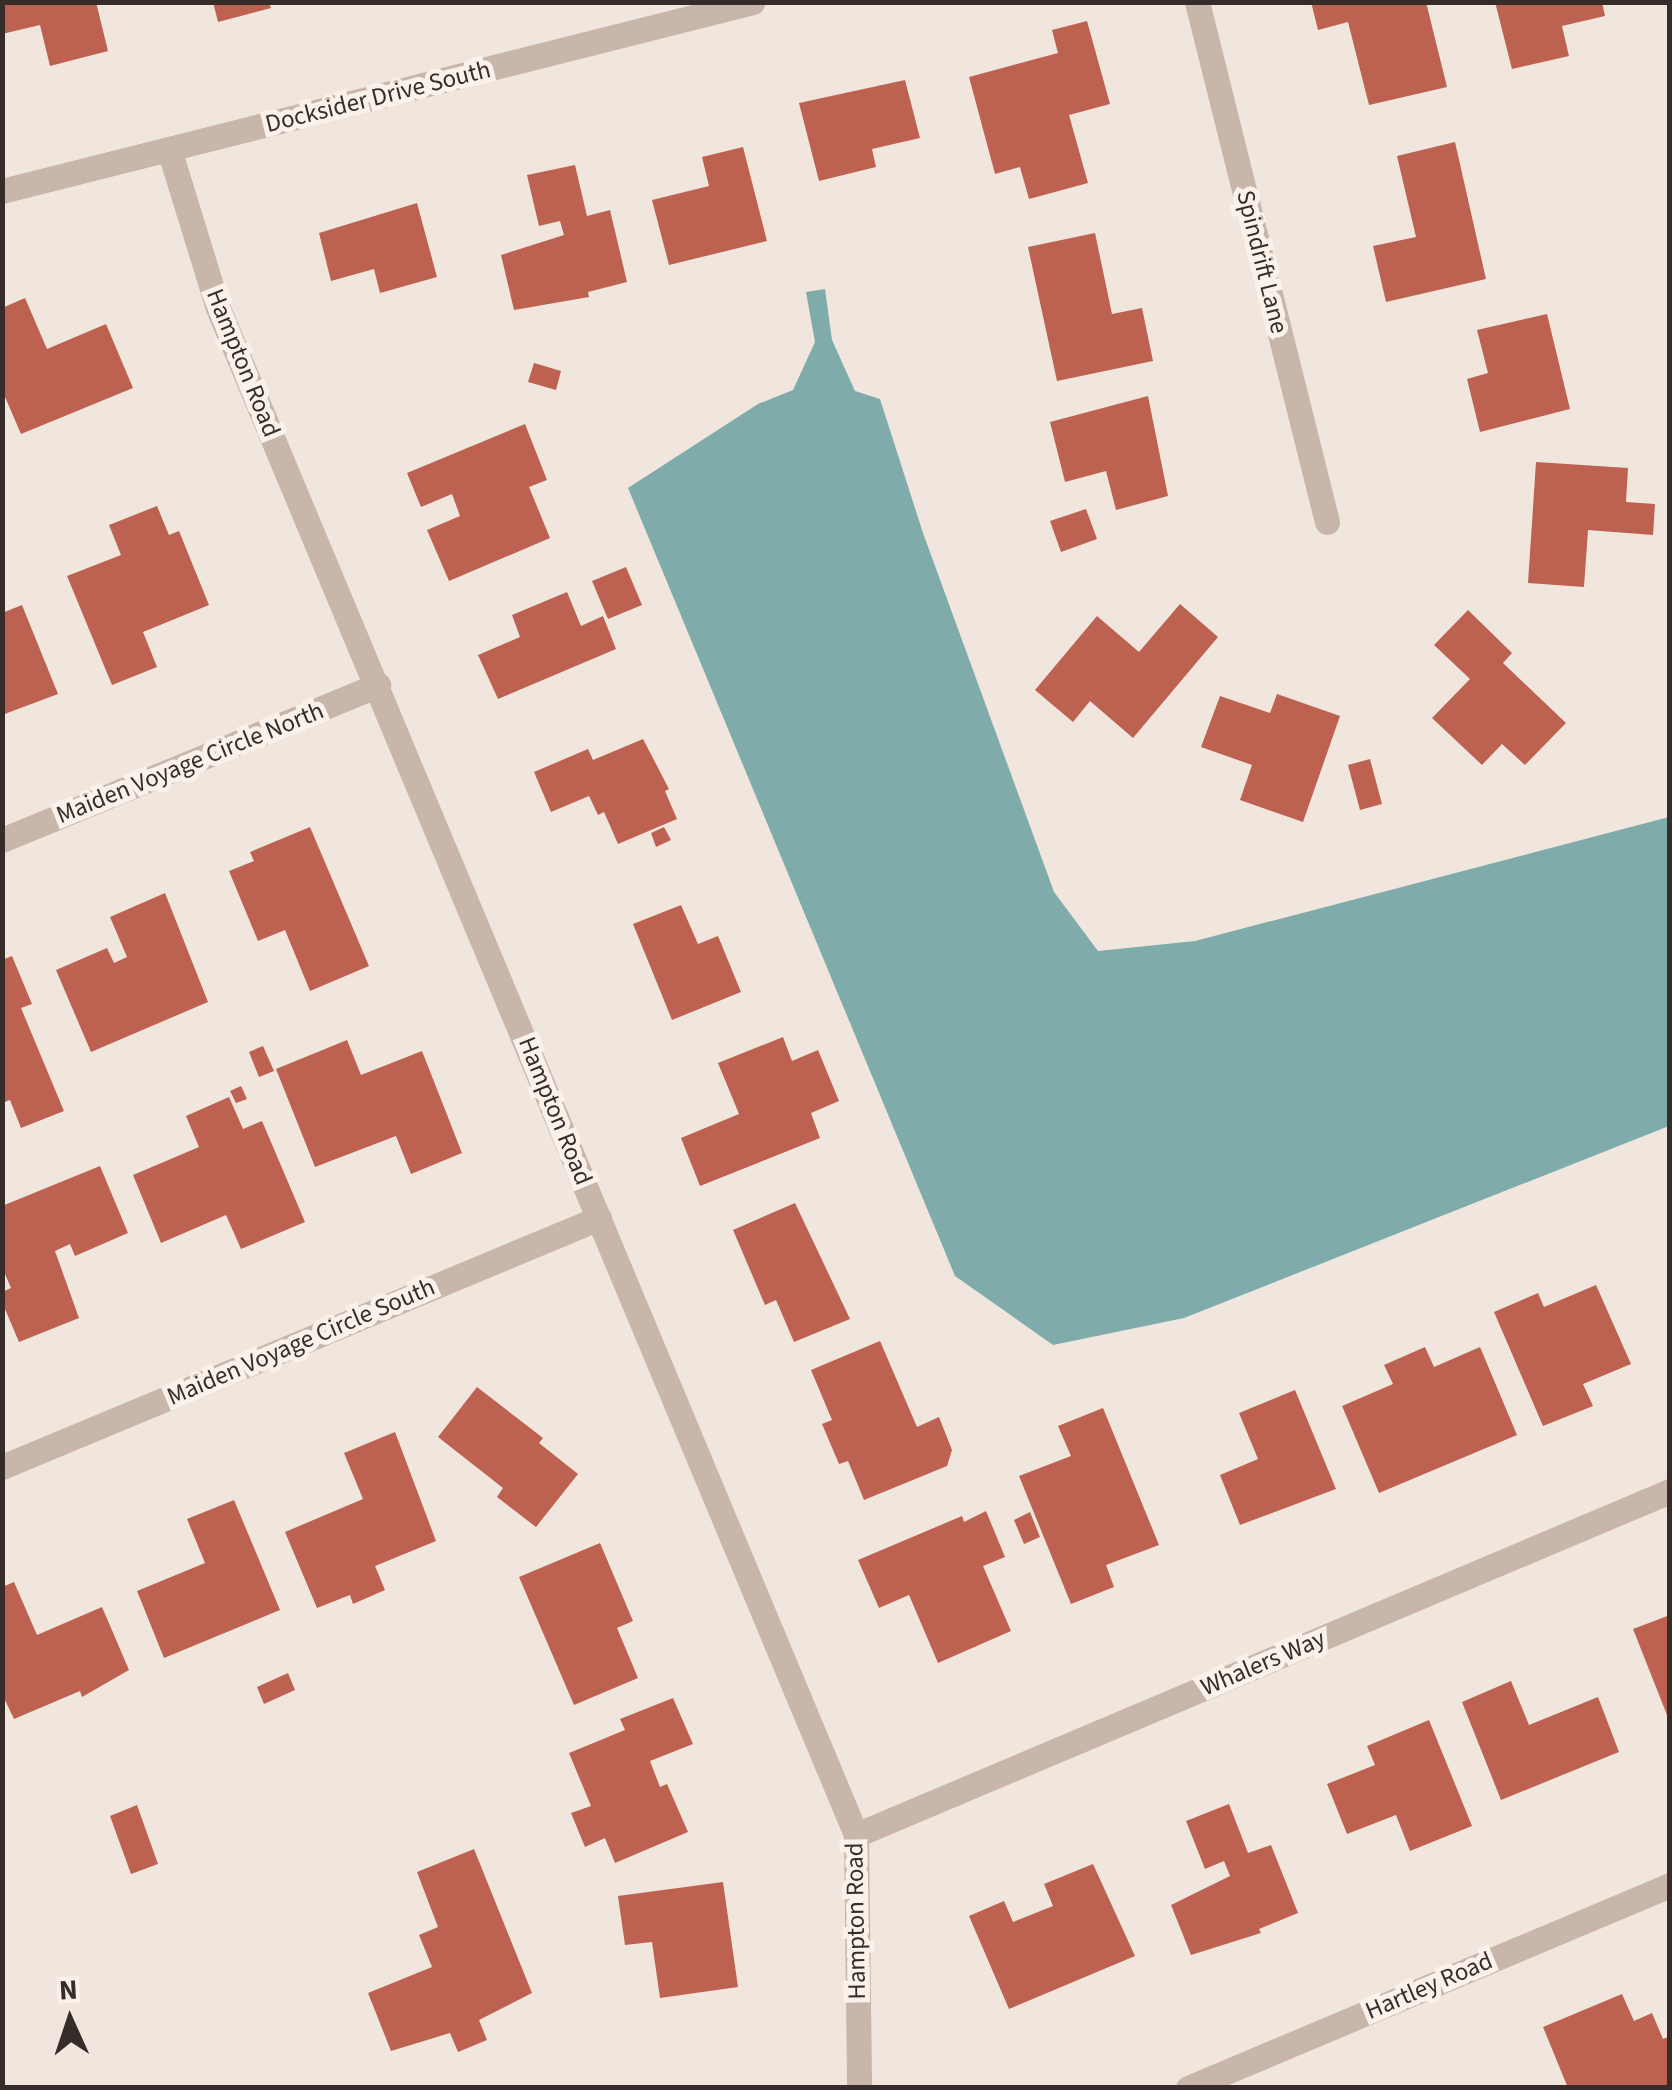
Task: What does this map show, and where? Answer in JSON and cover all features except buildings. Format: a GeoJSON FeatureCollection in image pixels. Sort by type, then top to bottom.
{"type":"FeatureCollection","features":[{"type":"Feature","properties":{"kind":"street","name":"Docksider Drive South"},"geometry":{"type":"LineString","coordinates":[[2,192],[752,2]]}},
{"type":"Feature","properties":{"kind":"street","name":"Spindrift Lane"},"geometry":{"type":"LineString","coordinates":[[1197,2],[1327,522]]}},
{"type":"Feature","properties":{"kind":"street","name":"Hampton Road"},"geometry":{"type":"LineString","coordinates":[[169,150],[218,308],[856,1835],[858,2088]]}},
{"type":"Feature","properties":{"kind":"street","name":"Maiden Voyage Circle North"},"geometry":{"type":"LineString","coordinates":[[2,840],[378,685]]}},
{"type":"Feature","properties":{"kind":"street","name":"Maiden Voyage Circle South"},"geometry":{"type":"LineString","coordinates":[[2,1467],[599,1218]]}},
{"type":"Feature","properties":{"kind":"street","name":"Whalers Way"},"geometry":{"type":"LineString","coordinates":[[856,1835],[1670,1491]]}},
{"type":"Feature","properties":{"kind":"street","name":"Hartley Road"},"geometry":{"type":"LineString","coordinates":[[1188,2088],[1670,1885]]}},
{"type":"Feature","properties":{"kind":"water"},"geometry":{"type":"Polygon","coordinates":[[[825,289],[832,340],[855,391],[880,399],[923,533],[1054,892],[1098,951],[1195,941],[1669,817],[1669,1126],[1184,1318],[1053,1345],[955,1276],[628,488],[758,404],[793,390],[815,342],[806,292],[825,289]]]}}]}
